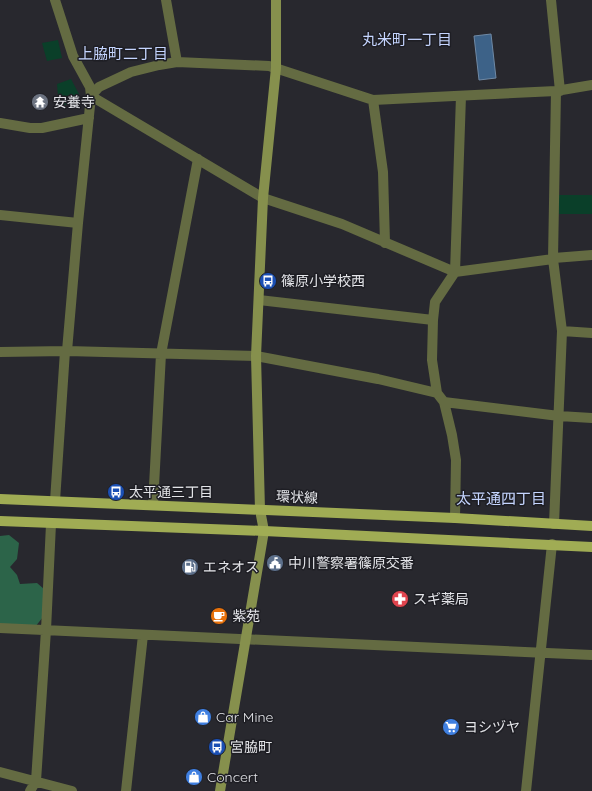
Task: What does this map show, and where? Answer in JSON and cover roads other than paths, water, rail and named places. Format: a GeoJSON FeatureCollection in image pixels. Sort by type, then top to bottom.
{"type":"FeatureCollection","features":[{"type":"Feature","properties":{"kind":"main road","name":"環状線"},"geometry":{"type":"LineString","coordinates":[[0,499],[455,518],[592,526]]}},
{"type":"Feature","properties":{"kind":"main road"},"geometry":{"type":"LineString","coordinates":[[0,521],[264,531],[592,547]]}},
{"type":"Feature","properties":{"kind":"street"},"geometry":{"type":"LineString","coordinates":[[55,0],[73,56],[90,87],[91,96],[66,351],[55,501]]}},
{"type":"Feature","properties":{"kind":"street"},"geometry":{"type":"LineString","coordinates":[[166,0],[177,62]]}},
{"type":"Feature","properties":{"kind":"street"},"geometry":{"type":"LineString","coordinates":[[220,791],[264,531],[260,510],[256,356],[263,198],[276,68],[276,0]]}},
{"type":"Feature","properties":{"kind":"street"},"geometry":{"type":"LineString","coordinates":[[551,0],[558,91],[554,258],[562,331],[554,524]]}},
{"type":"Feature","properties":{"kind":"street"},"geometry":{"type":"LineString","coordinates":[[91,96],[100,86],[131,72],[177,62],[269,66],[373,100],[558,91],[592,85]]}},
{"type":"Feature","properties":{"kind":"street"},"geometry":{"type":"LineString","coordinates":[[91,96],[263,198],[342,224],[455,272],[554,258],[592,255]]}},
{"type":"Feature","properties":{"kind":"street"},"geometry":{"type":"LineString","coordinates":[[455,518],[456,460],[452,435],[444,402],[438,393],[432,360],[435,302],[455,272],[461,96]]}},
{"type":"Feature","properties":{"kind":"street"},"geometry":{"type":"LineString","coordinates":[[373,100],[383,172],[385,243]]}},
{"type":"Feature","properties":{"kind":"street"},"geometry":{"type":"LineString","coordinates":[[0,123],[30,128],[42,128],[89,118]]}},
{"type":"Feature","properties":{"kind":"street"},"geometry":{"type":"LineString","coordinates":[[153,505],[161,354],[198,159]]}},
{"type":"Feature","properties":{"kind":"street"},"geometry":{"type":"LineString","coordinates":[[0,215],[78,223]]}},
{"type":"Feature","properties":{"kind":"street"},"geometry":{"type":"LineString","coordinates":[[259,300],[433,320]]}},
{"type":"Feature","properties":{"kind":"street"},"geometry":{"type":"LineString","coordinates":[[562,331],[592,334]]}},
{"type":"Feature","properties":{"kind":"street"},"geometry":{"type":"LineString","coordinates":[[0,352],[66,351],[256,356],[378,379],[438,393]]}},
{"type":"Feature","properties":{"kind":"street"},"geometry":{"type":"LineString","coordinates":[[444,402],[559,416],[592,418]]}},
{"type":"Feature","properties":{"kind":"street"},"geometry":{"type":"LineString","coordinates":[[30,791],[36,781],[51,524]]}},
{"type":"Feature","properties":{"kind":"street"},"geometry":{"type":"LineString","coordinates":[[526,791],[542,653],[552,544]]}},
{"type":"Feature","properties":{"kind":"street"},"geometry":{"type":"LineString","coordinates":[[0,628],[592,655]]}},
{"type":"Feature","properties":{"kind":"street"},"geometry":{"type":"LineString","coordinates":[[126,791],[144,635]]}},
{"type":"Feature","properties":{"kind":"street"},"geometry":{"type":"LineString","coordinates":[[0,772],[72,791]]}},
{"type":"Feature","properties":{"kind":"water"},"geometry":{"type":"Polygon","coordinates":[[[491,34],[496,78],[479,80],[474,36],[491,34]]]}},
{"type":"Feature","properties":{"kind":"place","name":"安養寺"},"geometry":{"type":"Point","coordinates":[40,102]}},
{"type":"Feature","properties":{"kind":"place","name":"篠原小学校西"},"geometry":{"type":"Point","coordinates":[268,281]}},
{"type":"Feature","properties":{"kind":"place","name":"太平通三丁目"},"geometry":{"type":"Point","coordinates":[116,492]}},
{"type":"Feature","properties":{"kind":"place","name":"中川警察署篠原交番"},"geometry":{"type":"Point","coordinates":[275,563]}},
{"type":"Feature","properties":{"kind":"place","name":"エネオス"},"geometry":{"type":"Point","coordinates":[190,567]}},
{"type":"Feature","properties":{"kind":"place","name":"スギ薬局"},"geometry":{"type":"Point","coordinates":[400,599]}},
{"type":"Feature","properties":{"kind":"place","name":"紫苑"},"geometry":{"type":"Point","coordinates":[219,616]}},
{"type":"Feature","properties":{"kind":"place","name":"Car Mine"},"geometry":{"type":"Point","coordinates":[203,717]}},
{"type":"Feature","properties":{"kind":"place","name":"ヨシヅヤ"},"geometry":{"type":"Point","coordinates":[451,727]}},
{"type":"Feature","properties":{"kind":"place","name":"宮脇町"},"geometry":{"type":"Point","coordinates":[217,747]}},
{"type":"Feature","properties":{"kind":"place","name":"Concert"},"geometry":{"type":"Point","coordinates":[194,777]}},
{"type":"Feature","properties":{"kind":"district","name":"丸米町一丁目"},"geometry":{"type":"Point","coordinates":[407,39]}},
{"type":"Feature","properties":{"kind":"district","name":"上脇町二丁目"},"geometry":{"type":"Point","coordinates":[123,53]}},
{"type":"Feature","properties":{"kind":"district","name":"太平通四丁目"},"geometry":{"type":"Point","coordinates":[501,498]}}]}
